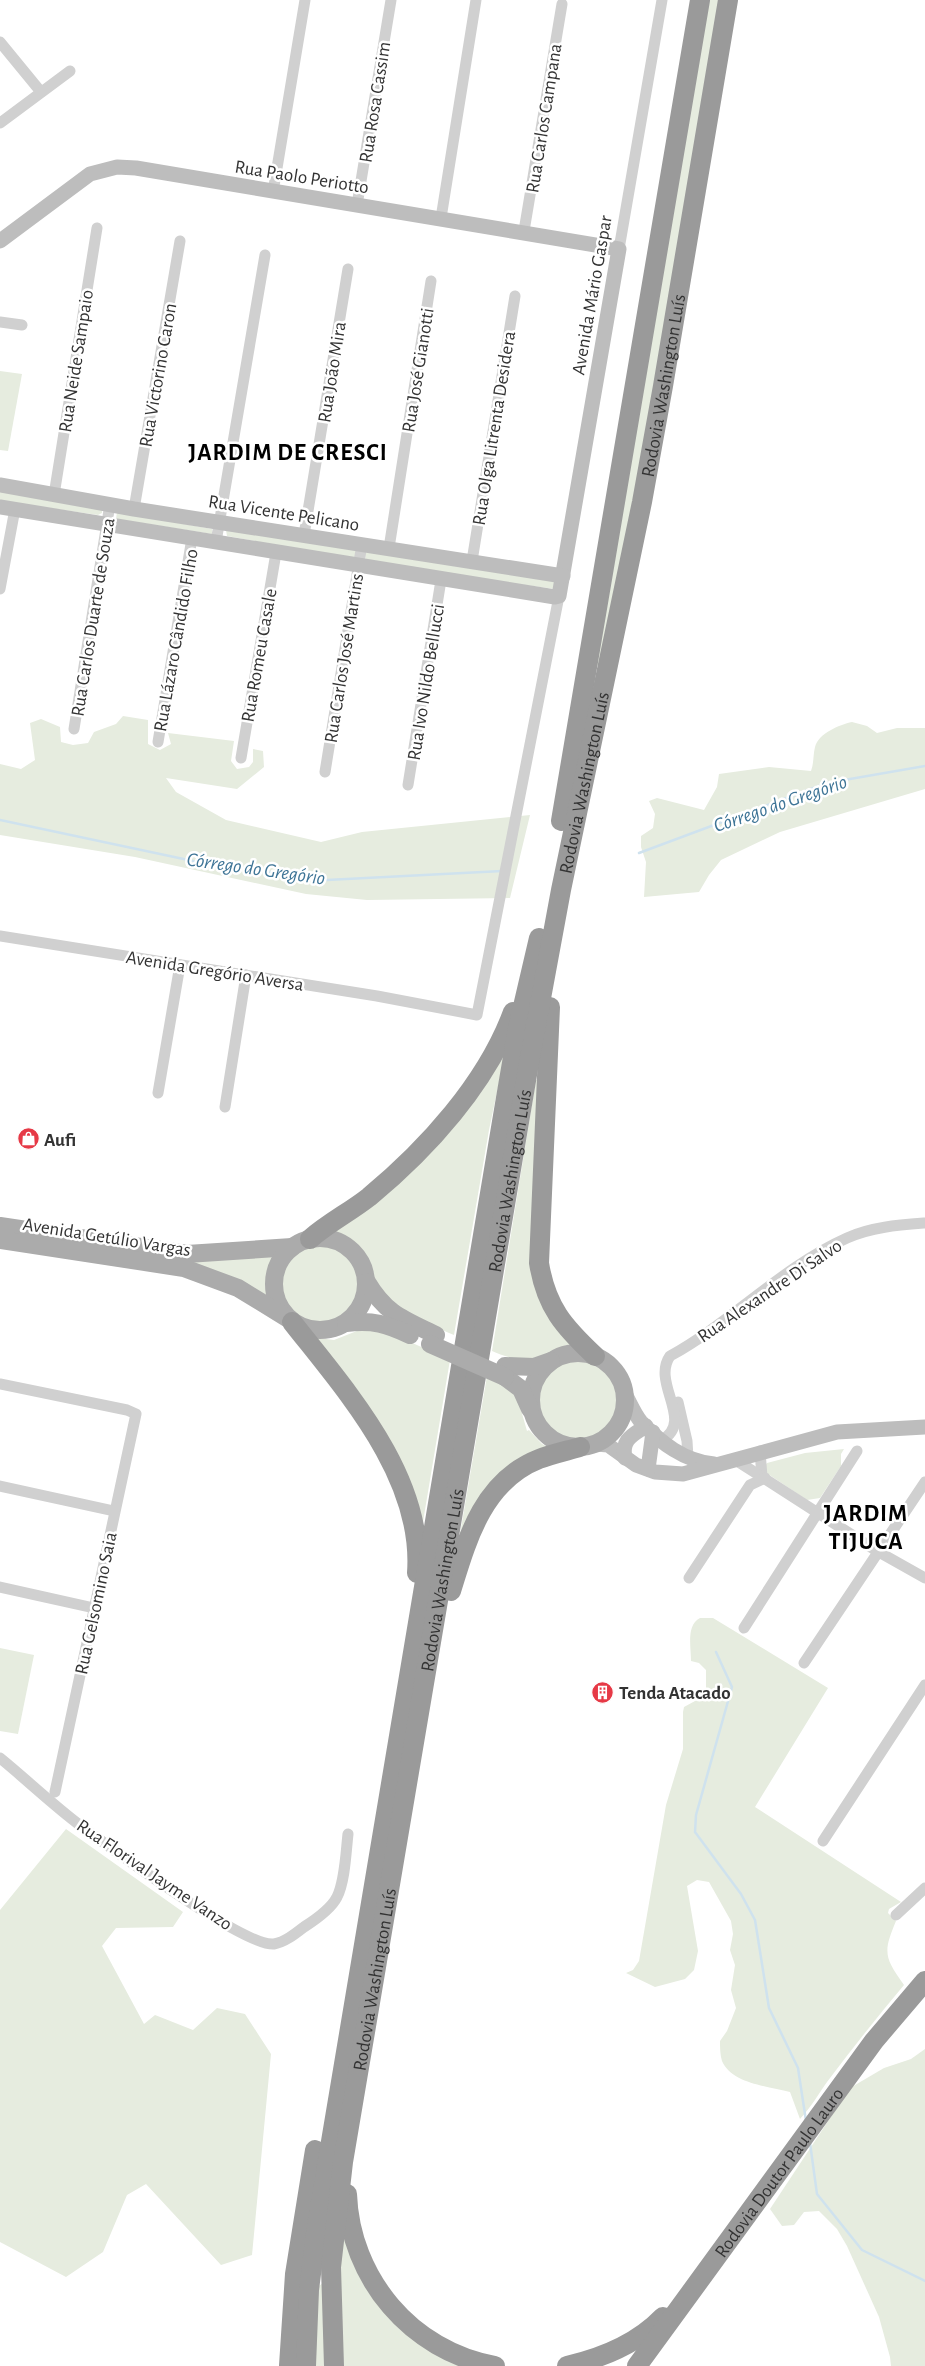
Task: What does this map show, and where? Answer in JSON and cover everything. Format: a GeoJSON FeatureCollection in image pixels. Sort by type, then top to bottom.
{"type":"FeatureCollection","features":[{"type":"Feature","properties":{"kind":"highway","name":"Rodovia Washington Luís"},"geometry":{"type":"LineString","coordinates":[[306,2366],[309,2290],[316,2225],[518,1028],[536,949],[585,686],[700,0]]}},
{"type":"Feature","properties":{"kind":"highway","name":"Rodovia Washington Luís"},"geometry":{"type":"LineString","coordinates":[[334,2366],[331,2267],[334,2230],[355,2091],[529,1063],[561,890],[663,386],[728,0]]}},
{"type":"Feature","properties":{"kind":"highway"},"geometry":{"type":"LineString","coordinates":[[561,890],[551,987],[539,1263],[542,1280],[552,1308],[571,1334],[595,1356]]}},
{"type":"Feature","properties":{"kind":"highway"},"geometry":{"type":"LineString","coordinates":[[301,1243],[346,1215],[390,1178],[425,1144],[457,1107],[489,1059],[509,1022],[536,949]]}},
{"type":"Feature","properties":{"kind":"highway"},"geometry":{"type":"LineString","coordinates":[[289,1320],[323,1359],[380,1442],[408,1497],[418,1565],[407,1684]]}},
{"type":"Feature","properties":{"kind":"highway"},"geometry":{"type":"LineString","coordinates":[[426,1677],[468,1538],[485,1504],[508,1477],[524,1467],[539,1459],[588,1446]]}},
{"type":"Feature","properties":{"kind":"highway"},"geometry":{"type":"LineString","coordinates":[[290,2366],[299,2243],[315,2148],[369,1907]]}},
{"type":"Feature","properties":{"kind":"highway","name":"Rodovia Doutor Paulo Lauro"},"geometry":{"type":"LineString","coordinates":[[637,2366],[801,2144],[874,2041],[925,1981]]}},
{"type":"Feature","properties":{"kind":"highway"},"geometry":{"type":"LineString","coordinates":[[355,2091],[347,2174],[347,2203],[352,2235],[365,2267],[384,2298],[419,2333],[446,2350],[495,2366]]}},
{"type":"Feature","properties":{"kind":"highway"},"geometry":{"type":"LineString","coordinates":[[567,2366],[608,2353],[655,2326],[707,2270]]}},
{"type":"Feature","properties":{"kind":"highway"},"geometry":{"type":"LineString","coordinates":[[644,2366],[679,2309]]}},
{"type":"Feature","properties":{"kind":"main road","name":"Avenida Getúlio Vargas"},"geometry":{"type":"LineString","coordinates":[[0,1226],[186,1254],[301,1243]]}},
{"type":"Feature","properties":{"kind":"main road"},"geometry":{"type":"LineString","coordinates":[[346,1323],[358,1312],[365,1298],[366,1282],[363,1266],[354,1253],[342,1243],[326,1238],[301,1243],[281,1258],[274,1273],[273,1289],[278,1304],[289,1320],[304,1328],[319,1331],[333,1329],[346,1323],[361,1321],[386,1324],[433,1339],[505,1371],[521,1389],[534,1416],[547,1436],[557,1442],[588,1446],[609,1436],[619,1424],[625,1410],[625,1394],[616,1371],[595,1356],[574,1354],[534,1367],[505,1371]]}},
{"type":"Feature","properties":{"kind":"main road","name":"Avenida Getúlio Vargas"},"geometry":{"type":"LineString","coordinates":[[0,1240],[184,1268],[238,1288],[289,1320]]}},
{"type":"Feature","properties":{"kind":"main road"},"geometry":{"type":"LineString","coordinates":[[366,1282],[378,1301],[433,1339]]}},
{"type":"Feature","properties":{"kind":"main road"},"geometry":{"type":"LineString","coordinates":[[534,1416],[531,1400],[534,1384],[542,1370],[554,1360]]}},
{"type":"Feature","properties":{"kind":"street"},"geometry":{"type":"LineString","coordinates":[[273,192],[305,0]]}},
{"type":"Feature","properties":{"kind":"street","name":"Rua Rosa Cassim"},"geometry":{"type":"LineString","coordinates":[[357,205],[391,0]]}},
{"type":"Feature","properties":{"kind":"street"},"geometry":{"type":"LineString","coordinates":[[441,218],[476,0]]}},
{"type":"Feature","properties":{"kind":"street","name":"Avenida Mário Gaspar"},"geometry":{"type":"LineString","coordinates":[[559,596],[662,0]]}},
{"type":"Feature","properties":{"kind":"street","name":"Rua Carlos Campana"},"geometry":{"type":"LineString","coordinates":[[524,232],[562,4]]}},
{"type":"Feature","properties":{"kind":"street"},"geometry":{"type":"LineString","coordinates":[[0,42],[41,92]]}},
{"type":"Feature","properties":{"kind":"street"},"geometry":{"type":"LineString","coordinates":[[0,123],[70,72]]}},
{"type":"Feature","properties":{"kind":"street","name":"Rua Paolo Periotto"},"geometry":{"type":"LineString","coordinates":[[0,241],[90,174],[101,170],[136,168],[619,249]]}},
{"type":"Feature","properties":{"kind":"street","name":"Rua Neide Sampaio"},"geometry":{"type":"LineString","coordinates":[[54,495],[97,228]]}},
{"type":"Feature","properties":{"kind":"street","name":"Rua Victorino Caron"},"geometry":{"type":"LineString","coordinates":[[134,509],[180,240]]}},
{"type":"Feature","properties":{"kind":"street"},"geometry":{"type":"LineString","coordinates":[[216,542],[264,255]]}},
{"type":"Feature","properties":{"kind":"street","name":"Rua João Mira"},"geometry":{"type":"LineString","coordinates":[[304,535],[348,269]]}},
{"type":"Feature","properties":{"kind":"street","name":"Rua José Gianotti"},"geometry":{"type":"LineString","coordinates":[[388,548],[431,282]]}},
{"type":"Feature","properties":{"kind":"street","name":"Rua Olga Litrenta Desidera"},"geometry":{"type":"LineString","coordinates":[[472,561],[515,296]]}},
{"type":"Feature","properties":{"kind":"street"},"geometry":{"type":"LineString","coordinates":[[0,322],[22,325]]}},
{"type":"Feature","properties":{"kind":"street","name":"Rua Vicente Pelicano"},"geometry":{"type":"LineString","coordinates":[[0,485],[134,509],[563,576]]}},
{"type":"Feature","properties":{"kind":"street","name":"Rua Carlos Duarte de Souza"},"geometry":{"type":"LineString","coordinates":[[74,729],[110,504]]}},
{"type":"Feature","properties":{"kind":"street"},"geometry":{"type":"LineString","coordinates":[[0,589],[8,508],[358,567],[555,597],[559,596]]}},
{"type":"Feature","properties":{"kind":"street","name":"Rua Lázaro Cândido Filho"},"geometry":{"type":"LineString","coordinates":[[158,742],[192,538]]}},
{"type":"Feature","properties":{"kind":"street","name":"Rua Carlos José Martins"},"geometry":{"type":"LineString","coordinates":[[325,772],[362,544]]}},
{"type":"Feature","properties":{"kind":"street","name":"Rua Romeu Casale"},"geometry":{"type":"LineString","coordinates":[[241,758],[276,553]]}},
{"type":"Feature","properties":{"kind":"street","name":"Rua Ivo Nildo Bellucci"},"geometry":{"type":"LineString","coordinates":[[408,785],[441,580]]}},
{"type":"Feature","properties":{"kind":"street","name":"Avenida Gregório Aversa"},"geometry":{"type":"LineString","coordinates":[[0,936],[430,1005],[477,1015],[559,596]]}},
{"type":"Feature","properties":{"kind":"street"},"geometry":{"type":"LineString","coordinates":[[158,1093],[180,965]]}},
{"type":"Feature","properties":{"kind":"street"},"geometry":{"type":"LineString","coordinates":[[225,1107],[246,975]]}},
{"type":"Feature","properties":{"kind":"street","name":"Rua Alexandre Di Salvo"},"geometry":{"type":"LineString","coordinates":[[654,1432],[670,1434],[675,1424],[665,1374],[668,1359],[785,1276],[848,1237],[891,1226],[925,1223]]}},
{"type":"Feature","properties":{"kind":"street"},"geometry":{"type":"LineString","coordinates":[[675,1354],[672,1377],[682,1414],[688,1458]]}},
{"type":"Feature","properties":{"kind":"street","name":"Rua Gelsomino Saia"},"geometry":{"type":"LineString","coordinates":[[0,1384],[127,1410],[136,1414],[55,1792]]}},
{"type":"Feature","properties":{"kind":"street"},"geometry":{"type":"LineString","coordinates":[[625,1394],[640,1420],[654,1432],[688,1458],[700,1463],[716,1464]]}},
{"type":"Feature","properties":{"kind":"street"},"geometry":{"type":"LineString","coordinates":[[588,1446],[608,1445],[625,1458],[648,1469],[671,1474],[683,1474],[760,1451],[837,1432],[925,1427]]}},
{"type":"Feature","properties":{"kind":"street"},"geometry":{"type":"LineString","coordinates":[[625,1458],[625,1445],[630,1436],[654,1432]]}},
{"type":"Feature","properties":{"kind":"street"},"geometry":{"type":"LineString","coordinates":[[648,1469],[654,1432]]}},
{"type":"Feature","properties":{"kind":"street"},"geometry":{"type":"LineString","coordinates":[[760,1451],[763,1477]]}},
{"type":"Feature","properties":{"kind":"street"},"geometry":{"type":"LineString","coordinates":[[744,1628],[816,1512],[857,1451]]}},
{"type":"Feature","properties":{"kind":"street"},"geometry":{"type":"LineString","coordinates":[[671,1474],[688,1458]]}},
{"type":"Feature","properties":{"kind":"street"},"geometry":{"type":"LineString","coordinates":[[734,1459],[877,1551],[925,1578]]}},
{"type":"Feature","properties":{"kind":"street"},"geometry":{"type":"LineString","coordinates":[[689,1578],[750,1485],[763,1477]]}},
{"type":"Feature","properties":{"kind":"street"},"geometry":{"type":"LineString","coordinates":[[804,1663],[877,1551],[925,1482]]}},
{"type":"Feature","properties":{"kind":"street"},"geometry":{"type":"LineString","coordinates":[[0,1486],[114,1511]]}},
{"type":"Feature","properties":{"kind":"street"},"geometry":{"type":"LineString","coordinates":[[0,1588],[94,1608]]}},
{"type":"Feature","properties":{"kind":"street"},"geometry":{"type":"LineString","coordinates":[[823,1841],[924,1687]]}},
{"type":"Feature","properties":{"kind":"street","name":"Rua Florival Jayme Vanzo"},"geometry":{"type":"LineString","coordinates":[[0,1758],[81,1826],[212,1918],[255,1940],[267,1944],[279,1943],[290,1937],[312,1922],[336,1899],[340,1890],[348,1834]]}},
{"type":"Feature","properties":{"kind":"street"},"geometry":{"type":"LineString","coordinates":[[896,1915],[925,1888]]}},
{"type":"Feature","properties":{"kind":"shaded area"},"geometry":{"type":"Polygon","coordinates":[[[706,0],[722,0],[647,449],[602,666],[594,665],[706,0]]]}},
{"type":"Feature","properties":{"kind":"shaded area"},"geometry":{"type":"Polygon","coordinates":[[[0,371],[22,374],[8,451],[0,450],[0,371]]]}},
{"type":"Feature","properties":{"kind":"shaded area"},"geometry":{"type":"Polygon","coordinates":[[[0,490],[102,508],[102,513],[98,515],[0,501],[0,490]]]}},
{"type":"Feature","properties":{"kind":"shaded area"},"geometry":{"type":"Polygon","coordinates":[[[117,512],[212,529],[212,534],[116,519],[117,512]]]}},
{"type":"Feature","properties":{"kind":"shaded area"},"geometry":{"type":"Polygon","coordinates":[[[226,530],[356,548],[357,560],[227,536],[226,530]]]}},
{"type":"Feature","properties":{"kind":"shaded area"},"geometry":{"type":"Polygon","coordinates":[[[368,551],[555,581],[555,589],[366,564],[365,554],[368,551]]]}},
{"type":"Feature","properties":{"kind":"shaded area"},"geometry":{"type":"Polygon","coordinates":[[[123,716],[148,720],[148,744],[160,750],[171,744],[168,733],[234,741],[231,761],[237,769],[249,767],[253,762],[253,749],[263,751],[264,767],[237,789],[166,778],[176,792],[226,820],[321,842],[362,832],[530,815],[510,898],[367,900],[306,894],[135,857],[0,835],[0,764],[21,769],[35,760],[30,723],[41,719],[60,727],[61,742],[73,745],[88,743],[94,732],[116,724],[123,716]]]}},
{"type":"Feature","properties":{"kind":"shaded area"},"geometry":{"type":"Polygon","coordinates":[[[852,722],[867,726],[877,733],[897,728],[925,728],[925,789],[780,832],[721,860],[699,892],[644,897],[646,862],[641,847],[641,836],[653,828],[655,814],[649,801],[657,798],[704,810],[717,787],[719,774],[769,767],[811,771],[817,742],[825,734],[841,725],[852,722]]]}},
{"type":"Feature","properties":{"kind":"shaded area"},"geometry":{"type":"Polygon","coordinates":[[[507,1044],[489,1130],[454,1335],[411,1316],[391,1303],[377,1286],[369,1260],[360,1248],[348,1240],[327,1231],[348,1218],[507,1044]]]}},
{"type":"Feature","properties":{"kind":"shaded area"},"geometry":{"type":"Polygon","coordinates":[[[536,1080],[538,1080],[532,1238],[572,1344],[559,1348],[539,1359],[521,1360],[492,1351],[536,1080]]]}},
{"type":"Feature","properties":{"kind":"shaded area"},"geometry":{"type":"Polygon","coordinates":[[[0,1230],[275,1256],[269,1281],[272,1299],[0,1230]]]}},
{"type":"Feature","properties":{"kind":"shaded area"},"geometry":{"type":"Polygon","coordinates":[[[319,1244],[335,1247],[348,1256],[357,1269],[360,1285],[357,1301],[348,1314],[335,1323],[319,1326],[303,1323],[290,1314],[281,1301],[278,1285],[281,1269],[290,1256],[303,1247],[319,1244]]]}},
{"type":"Feature","properties":{"kind":"shaded area"},"geometry":{"type":"Polygon","coordinates":[[[362,1329],[386,1331],[450,1360],[421,1534],[310,1337],[334,1340],[362,1329]]]}},
{"type":"Feature","properties":{"kind":"shaded area"},"geometry":{"type":"Polygon","coordinates":[[[570,1359],[586,1359],[607,1370],[618,1391],[618,1407],[607,1428],[586,1439],[570,1439],[556,1433],[544,1421],[538,1407],[538,1391],[544,1377],[556,1365],[570,1359]]]}},
{"type":"Feature","properties":{"kind":"shaded area"},"geometry":{"type":"Polygon","coordinates":[[[487,1376],[511,1388],[519,1403],[527,1431],[529,1430],[542,1444],[554,1450],[460,1534],[487,1376]]]}},
{"type":"Feature","properties":{"kind":"shaded area"},"geometry":{"type":"Polygon","coordinates":[[[844,1449],[841,1454],[841,1466],[820,1498],[807,1500],[765,1472],[764,1467],[767,1463],[805,1453],[844,1449]]]}},
{"type":"Feature","properties":{"kind":"shaded area"},"geometry":{"type":"Polygon","coordinates":[[[700,1618],[713,1618],[828,1688],[755,1807],[901,1902],[889,1909],[888,1913],[896,1921],[889,1940],[888,1954],[892,1968],[904,1985],[855,2045],[800,2119],[790,2092],[761,2086],[742,2079],[727,2069],[722,2061],[720,2041],[727,2031],[736,2008],[731,1990],[735,1965],[730,1950],[733,1934],[731,1921],[709,1882],[697,1880],[687,1886],[698,1951],[694,1970],[685,1979],[655,1987],[626,1973],[633,1970],[639,1961],[666,1805],[683,1749],[684,1707],[706,1695],[706,1670],[699,1663],[691,1661],[691,1631],[696,1621],[700,1618]]]}},
{"type":"Feature","properties":{"kind":"shaded area"},"geometry":{"type":"Polygon","coordinates":[[[0,1648],[34,1655],[18,1734],[0,1731],[0,1648]]]}},
{"type":"Feature","properties":{"kind":"shaded area"},"geometry":{"type":"Polygon","coordinates":[[[66,1829],[183,1912],[173,1927],[116,1928],[102,1946],[144,2024],[155,2015],[193,2030],[217,2008],[245,2014],[271,2054],[252,2255],[221,2265],[146,2184],[127,2195],[103,2252],[66,2277],[0,2242],[0,1910],[66,1829]]]}},
{"type":"Feature","properties":{"kind":"shaded area"},"geometry":{"type":"Polygon","coordinates":[[[925,2049],[925,2366],[891,2366],[879,2317],[847,2246],[837,2229],[819,2211],[804,2212],[794,2225],[782,2226],[770,2209],[850,2088],[884,2068],[911,2059],[925,2049]]]}},
{"type":"Feature","properties":{"kind":"shaded area"},"geometry":{"type":"Polygon","coordinates":[[[343,2230],[362,2274],[473,2366],[343,2366],[339,2282],[343,2230]]]}},
{"type":"Feature","properties":{"kind":"shaded area"},"geometry":{"type":"Polygon","coordinates":[[[326,2281],[329,2366],[313,2366],[316,2288],[326,2281]]]}},
{"type":"Feature","properties":{"kind":"waterway","name":"Córrego do Gregório"},"geometry":{"type":"LineString","coordinates":[[639,853],[827,783],[925,766]]}},
{"type":"Feature","properties":{"kind":"waterway","name":"Córrego do Gregório"},"geometry":{"type":"LineString","coordinates":[[0,820],[193,861],[327,880],[502,871]]}},
{"type":"Feature","properties":{"kind":"waterway"},"geometry":{"type":"LineString","coordinates":[[716,1652],[732,1687],[696,1815],[695,1832],[741,1894],[755,1920],[769,2008],[798,2068],[806,2121]]}},
{"type":"Feature","properties":{"kind":"waterway"},"geometry":{"type":"LineString","coordinates":[[810,2143],[817,2194],[862,2250],[925,2281]]}},
{"type":"Feature","properties":{"kind":"place","name":"Aufi"},"geometry":{"type":"Point","coordinates":[28,1139]}},
{"type":"Feature","properties":{"kind":"place","name":"Tenda Atacado"},"geometry":{"type":"Point","coordinates":[603,1692]}},
{"type":"Feature","properties":{"kind":"district","name":"JARDIM DE CRESCI"},"geometry":{"type":"Point","coordinates":[288,452]}},
{"type":"Feature","properties":{"kind":"district","name":"JARDIM TIJUCA"},"geometry":{"type":"Point","coordinates":[866,1527]}}]}
